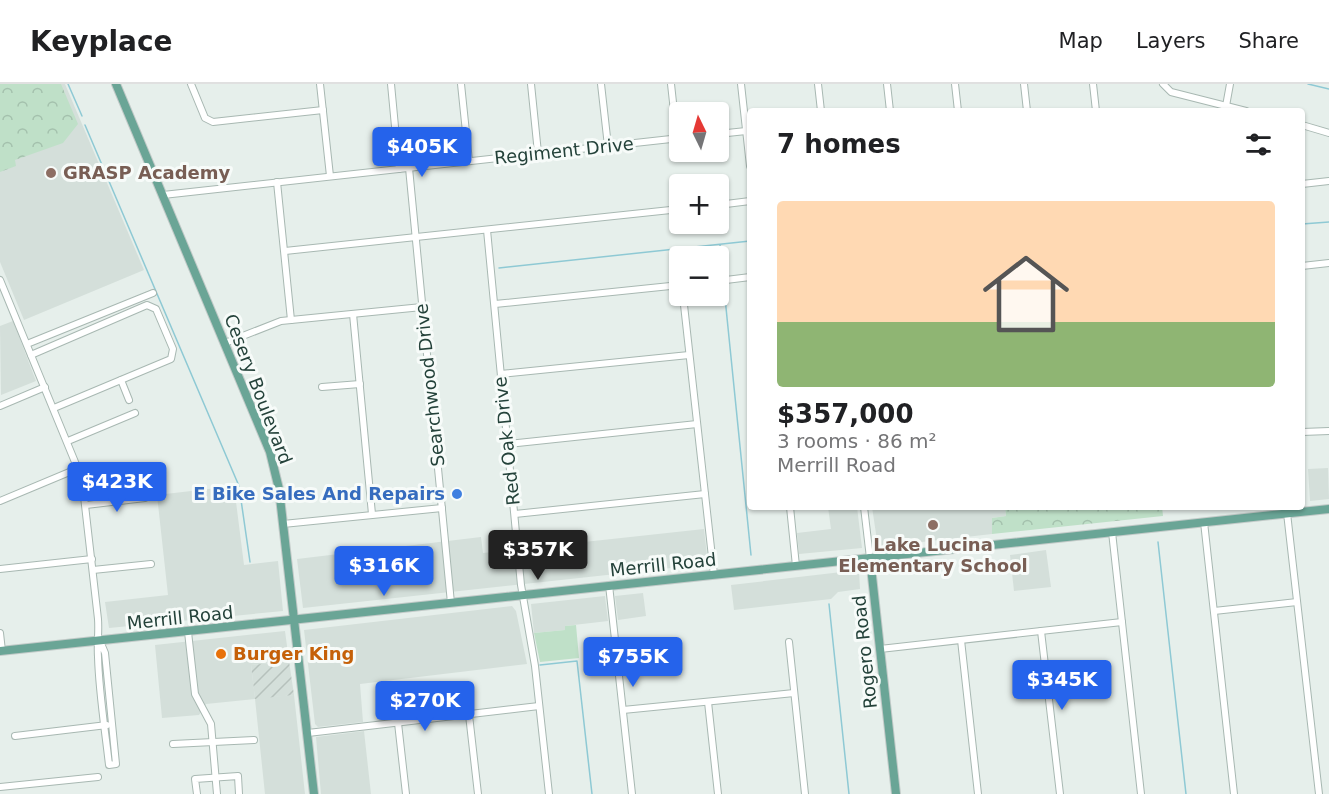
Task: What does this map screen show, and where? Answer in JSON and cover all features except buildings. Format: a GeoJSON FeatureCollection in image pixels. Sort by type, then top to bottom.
{"type":"FeatureCollection","features":[{"type":"Feature","properties":{"kind":"main road","name":"Cesery Boulevard"},"geometry":{"type":"LineString","coordinates":[[116,84],[270,452],[279,489],[314,794]]}},
{"type":"Feature","properties":{"kind":"main road","name":"Merrill Road"},"geometry":{"type":"LineString","coordinates":[[1,651],[1329,509]]}},
{"type":"Feature","properties":{"kind":"main road","name":"Rogero Road"},"geometry":{"type":"LineString","coordinates":[[870,558],[896,794]]}},
{"type":"Feature","properties":{"kind":"street"},"geometry":{"type":"LineString","coordinates":[[191,84],[205,118],[213,122],[323,110]]}},
{"type":"Feature","properties":{"kind":"street"},"geometry":{"type":"LineString","coordinates":[[320,84],[330,176]]}},
{"type":"Feature","properties":{"kind":"street"},"geometry":{"type":"LineString","coordinates":[[391,84],[399,169]]}},
{"type":"Feature","properties":{"kind":"street"},"geometry":{"type":"LineString","coordinates":[[461,84],[469,161]]}},
{"type":"Feature","properties":{"kind":"street"},"geometry":{"type":"LineString","coordinates":[[531,84],[538,153]]}},
{"type":"Feature","properties":{"kind":"street"},"geometry":{"type":"LineString","coordinates":[[601,84],[608,146]]}},
{"type":"Feature","properties":{"kind":"street"},"geometry":{"type":"LineString","coordinates":[[671,84],[673,102]]}},
{"type":"Feature","properties":{"kind":"street"},"geometry":{"type":"LineString","coordinates":[[741,84],[747,140]]}},
{"type":"Feature","properties":{"kind":"street"},"geometry":{"type":"LineString","coordinates":[[818,84],[821,108]]}},
{"type":"Feature","properties":{"kind":"street"},"geometry":{"type":"LineString","coordinates":[[887,84],[890,108]]}},
{"type":"Feature","properties":{"kind":"street"},"geometry":{"type":"LineString","coordinates":[[955,84],[958,108]]}},
{"type":"Feature","properties":{"kind":"street"},"geometry":{"type":"LineString","coordinates":[[1024,84],[1027,108]]}},
{"type":"Feature","properties":{"kind":"street"},"geometry":{"type":"LineString","coordinates":[[1093,84],[1096,108]]}},
{"type":"Feature","properties":{"kind":"street"},"geometry":{"type":"LineString","coordinates":[[1163,84],[1171,92],[1234,108]]}},
{"type":"Feature","properties":{"kind":"street"},"geometry":{"type":"LineString","coordinates":[[1226,106],[1230,84]]}},
{"type":"Feature","properties":{"kind":"street"},"geometry":{"type":"LineString","coordinates":[[1305,126],[1329,133]]}},
{"type":"Feature","properties":{"kind":"street"},"geometry":{"type":"LineString","coordinates":[[729,133],[746,131]]}},
{"type":"Feature","properties":{"kind":"street","name":"Regiment Drive"},"geometry":{"type":"LineString","coordinates":[[163,195],[669,139]]}},
{"type":"Feature","properties":{"kind":"street","name":"Searchwood Drive"},"geometry":{"type":"LineString","coordinates":[[409,168],[451,603]]}},
{"type":"Feature","properties":{"kind":"street"},"geometry":{"type":"LineString","coordinates":[[1305,184],[1329,181]]}},
{"type":"Feature","properties":{"kind":"street"},"geometry":{"type":"LineString","coordinates":[[278,182],[291,320]]}},
{"type":"Feature","properties":{"kind":"street"},"geometry":{"type":"LineString","coordinates":[[729,204],[747,201]]}},
{"type":"Feature","properties":{"kind":"street"},"geometry":{"type":"LineString","coordinates":[[285,251],[669,210]]}},
{"type":"Feature","properties":{"kind":"street","name":"Red Oak Drive"},"geometry":{"type":"LineString","coordinates":[[487,230],[523,595],[549,794]]}},
{"type":"Feature","properties":{"kind":"street"},"geometry":{"type":"LineString","coordinates":[[1305,266],[1329,263]]}},
{"type":"Feature","properties":{"kind":"street"},"geometry":{"type":"LineString","coordinates":[[729,280],[747,277]]}},
{"type":"Feature","properties":{"kind":"street"},"geometry":{"type":"LineString","coordinates":[[0,280],[79,468],[86,505],[100,641],[105,653],[113,725],[116,764],[109,765],[97,654],[100,641]]}},
{"type":"Feature","properties":{"kind":"street"},"geometry":{"type":"LineString","coordinates":[[495,304],[669,286]]}},
{"type":"Feature","properties":{"kind":"street"},"geometry":{"type":"LineString","coordinates":[[27,344],[153,293]]}},
{"type":"Feature","properties":{"kind":"street"},"geometry":{"type":"LineString","coordinates":[[32,355],[147,305],[152,306],[174,354],[171,359],[54,408]]}},
{"type":"Feature","properties":{"kind":"street"},"geometry":{"type":"LineString","coordinates":[[683,306],[714,575]]}},
{"type":"Feature","properties":{"kind":"street"},"geometry":{"type":"LineString","coordinates":[[225,343],[269,324],[422,307]]}},
{"type":"Feature","properties":{"kind":"street"},"geometry":{"type":"LineString","coordinates":[[352,314],[372,514]]}},
{"type":"Feature","properties":{"kind":"street"},"geometry":{"type":"LineString","coordinates":[[501,374],[689,355]]}},
{"type":"Feature","properties":{"kind":"street"},"geometry":{"type":"LineString","coordinates":[[121,380],[129,400]]}},
{"type":"Feature","properties":{"kind":"street"},"geometry":{"type":"LineString","coordinates":[[322,387],[360,384]]}},
{"type":"Feature","properties":{"kind":"street"},"geometry":{"type":"LineString","coordinates":[[0,406],[45,387]]}},
{"type":"Feature","properties":{"kind":"street"},"geometry":{"type":"LineString","coordinates":[[68,441],[135,413]]}},
{"type":"Feature","properties":{"kind":"street"},"geometry":{"type":"LineString","coordinates":[[508,444],[697,424]]}},
{"type":"Feature","properties":{"kind":"street"},"geometry":{"type":"LineString","coordinates":[[1305,432],[1329,431]]}},
{"type":"Feature","properties":{"kind":"street"},"geometry":{"type":"LineString","coordinates":[[0,501],[79,468]]}},
{"type":"Feature","properties":{"kind":"street"},"geometry":{"type":"LineString","coordinates":[[515,514],[705,494]]}},
{"type":"Feature","properties":{"kind":"street"},"geometry":{"type":"LineString","coordinates":[[86,505],[145,498]]}},
{"type":"Feature","properties":{"kind":"street"},"geometry":{"type":"LineString","coordinates":[[283,524],[442,508]]}},
{"type":"Feature","properties":{"kind":"street"},"geometry":{"type":"LineString","coordinates":[[790,510],[796,566]]}},
{"type":"Feature","properties":{"kind":"street","name":"Rogero Road"},"geometry":{"type":"LineString","coordinates":[[864,510],[870,558]]}},
{"type":"Feature","properties":{"kind":"street"},"geometry":{"type":"LineString","coordinates":[[1287,513],[1319,794]]}},
{"type":"Feature","properties":{"kind":"street"},"geometry":{"type":"LineString","coordinates":[[1204,522],[1234,794]]}},
{"type":"Feature","properties":{"kind":"street"},"geometry":{"type":"LineString","coordinates":[[1112,532],[1141,794]]}},
{"type":"Feature","properties":{"kind":"street"},"geometry":{"type":"LineString","coordinates":[[0,569],[92,559]]}},
{"type":"Feature","properties":{"kind":"street"},"geometry":{"type":"LineString","coordinates":[[93,570],[151,564]]}},
{"type":"Feature","properties":{"kind":"street"},"geometry":{"type":"LineString","coordinates":[[609,585],[632,794]]}},
{"type":"Feature","properties":{"kind":"street"},"geometry":{"type":"LineString","coordinates":[[1214,611],[1297,602]]}},
{"type":"Feature","properties":{"kind":"street"},"geometry":{"type":"LineString","coordinates":[[880,649],[1122,622]]}},
{"type":"Feature","properties":{"kind":"street"},"geometry":{"type":"LineString","coordinates":[[1041,631],[1060,794]]}},
{"type":"Feature","properties":{"kind":"street"},"geometry":{"type":"LineString","coordinates":[[188,632],[195,694],[208,716],[217,794]]}},
{"type":"Feature","properties":{"kind":"street"},"geometry":{"type":"LineString","coordinates":[[0,633],[1,651]]}},
{"type":"Feature","properties":{"kind":"street"},"geometry":{"type":"LineString","coordinates":[[961,640],[978,794]]}},
{"type":"Feature","properties":{"kind":"street"},"geometry":{"type":"LineString","coordinates":[[789,642],[805,794]]}},
{"type":"Feature","properties":{"kind":"street"},"geometry":{"type":"LineString","coordinates":[[623,710],[794,693]]}},
{"type":"Feature","properties":{"kind":"street"},"geometry":{"type":"LineString","coordinates":[[708,702],[718,794]]}},
{"type":"Feature","properties":{"kind":"street"},"geometry":{"type":"LineString","coordinates":[[308,733],[539,706]]}},
{"type":"Feature","properties":{"kind":"street"},"geometry":{"type":"LineString","coordinates":[[469,715],[478,794]]}},
{"type":"Feature","properties":{"kind":"street"},"geometry":{"type":"LineString","coordinates":[[398,723],[406,794]]}},
{"type":"Feature","properties":{"kind":"street"},"geometry":{"type":"LineString","coordinates":[[15,736],[113,725]]}},
{"type":"Feature","properties":{"kind":"street"},"geometry":{"type":"LineString","coordinates":[[173,744],[254,740]]}},
{"type":"Feature","properties":{"kind":"street"},"geometry":{"type":"LineString","coordinates":[[197,794],[195,778],[238,776],[239,794]]}},
{"type":"Feature","properties":{"kind":"street"},"geometry":{"type":"LineString","coordinates":[[0,787],[98,777]]}},
{"type":"Feature","properties":{"kind":"shaded area","name":"GRASP Academy"},"geometry":{"type":"Polygon","coordinates":[[[0,84],[65,84],[144,270],[24,320],[0,262],[0,84]]]}},
{"type":"Feature","properties":{"kind":"shaded area"},"geometry":{"type":"Polygon","coordinates":[[[13,321],[36,381],[1,395],[0,326],[13,321]]]}},
{"type":"Feature","properties":{"kind":"shaded area"},"geometry":{"type":"Polygon","coordinates":[[[1328,468],[1329,499],[1310,501],[1308,469],[1328,468]]]}},
{"type":"Feature","properties":{"kind":"shaded area"},"geometry":{"type":"Polygon","coordinates":[[[234,486],[244,565],[278,561],[283,611],[109,628],[105,602],[168,595],[157,495],[234,486]]]}},
{"type":"Feature","properties":{"kind":"shaded area"},"geometry":{"type":"Polygon","coordinates":[[[828,510],[857,510],[862,548],[799,554],[797,533],[831,529],[828,510]]]}},
{"type":"Feature","properties":{"kind":"shaded area","name":"Lake Lucina Elementary School"},"geometry":{"type":"Polygon","coordinates":[[[872,510],[1005,510],[1006,516],[992,518],[992,534],[878,547],[872,510]]]}},
{"type":"Feature","properties":{"kind":"shaded area"},"geometry":{"type":"Polygon","coordinates":[[[704,529],[708,564],[303,608],[297,559],[481,537],[483,553],[704,529]]]}},
{"type":"Feature","properties":{"kind":"shaded area"},"geometry":{"type":"Polygon","coordinates":[[[1046,550],[1051,587],[1014,591],[1010,555],[1046,550]]]}},
{"type":"Feature","properties":{"kind":"shaded area"},"geometry":{"type":"Polygon","coordinates":[[[859,570],[860,589],[838,592],[831,599],[734,610],[731,585],[859,570]]]}},
{"type":"Feature","properties":{"kind":"shaded area"},"geometry":{"type":"Polygon","coordinates":[[[643,593],[646,616],[618,620],[615,596],[643,593]]]}},
{"type":"Feature","properties":{"kind":"shaded area"},"geometry":{"type":"Polygon","coordinates":[[[605,596],[608,621],[565,626],[565,630],[534,633],[531,604],[605,596]]]}},
{"type":"Feature","properties":{"kind":"shaded area"},"geometry":{"type":"Polygon","coordinates":[[[512,606],[516,611],[527,664],[360,684],[363,722],[318,727],[315,724],[304,630],[512,606]]]}},
{"type":"Feature","properties":{"kind":"shaded area"},"geometry":{"type":"Polygon","coordinates":[[[285,631],[289,661],[251,665],[255,698],[294,695],[305,794],[265,794],[255,699],[206,704],[199,715],[162,718],[155,645],[285,631]]]}},
{"type":"Feature","properties":{"kind":"shaded area"},"geometry":{"type":"Polygon","coordinates":[[[289,661],[294,695],[255,699],[251,665],[289,661]]]}},
{"type":"Feature","properties":{"kind":"shaded area"},"geometry":{"type":"Polygon","coordinates":[[[364,731],[371,794],[321,794],[316,737],[364,731]]]}},
{"type":"Feature","properties":{"kind":"green space"},"geometry":{"type":"Polygon","coordinates":[[[0,84],[61,84],[78,124],[63,143],[15,160],[16,166],[0,172],[0,84]]]}},
{"type":"Feature","properties":{"kind":"green space"},"geometry":{"type":"Polygon","coordinates":[[[1005,510],[1162,510],[1163,516],[992,534],[992,518],[1006,516],[1005,510]]]}},
{"type":"Feature","properties":{"kind":"green space"},"geometry":{"type":"Polygon","coordinates":[[[576,625],[579,658],[540,662],[534,633],[565,630],[565,626],[576,625]]]}},
{"type":"Feature","properties":{"kind":"waterway"},"geometry":{"type":"LineString","coordinates":[[68,84],[82,116]]}},
{"type":"Feature","properties":{"kind":"waterway"},"geometry":{"type":"LineString","coordinates":[[1308,84],[1329,89]]}},
{"type":"Feature","properties":{"kind":"waterway"},"geometry":{"type":"LineString","coordinates":[[85,125],[239,486],[250,562]]}},
{"type":"Feature","properties":{"kind":"waterway"},"geometry":{"type":"LineString","coordinates":[[1305,224],[1329,222]]}},
{"type":"Feature","properties":{"kind":"waterway"},"geometry":{"type":"LineString","coordinates":[[499,268],[747,241]]}},
{"type":"Feature","properties":{"kind":"waterway"},"geometry":{"type":"LineString","coordinates":[[726,306],[751,555]]}},
{"type":"Feature","properties":{"kind":"waterway"},"geometry":{"type":"LineString","coordinates":[[1158,542],[1186,794]]}},
{"type":"Feature","properties":{"kind":"waterway"},"geometry":{"type":"LineString","coordinates":[[829,604],[849,794]]}},
{"type":"Feature","properties":{"kind":"waterway"},"geometry":{"type":"LineString","coordinates":[[540,665],[577,661],[592,794]]}},
{"type":"Feature","properties":{"kind":"place","name":"GRASP Academy"},"geometry":{"type":"Point","coordinates":[51,173]}},
{"type":"Feature","properties":{"kind":"place","name":"E Bike Sales And Repairs"},"geometry":{"type":"Point","coordinates":[457,494]}},
{"type":"Feature","properties":{"kind":"place","name":"Lake Lucina Elementary School"},"geometry":{"type":"Point","coordinates":[933,525]}},
{"type":"Feature","properties":{"kind":"place","name":"Burger King"},"geometry":{"type":"Point","coordinates":[221,654]}}]}
